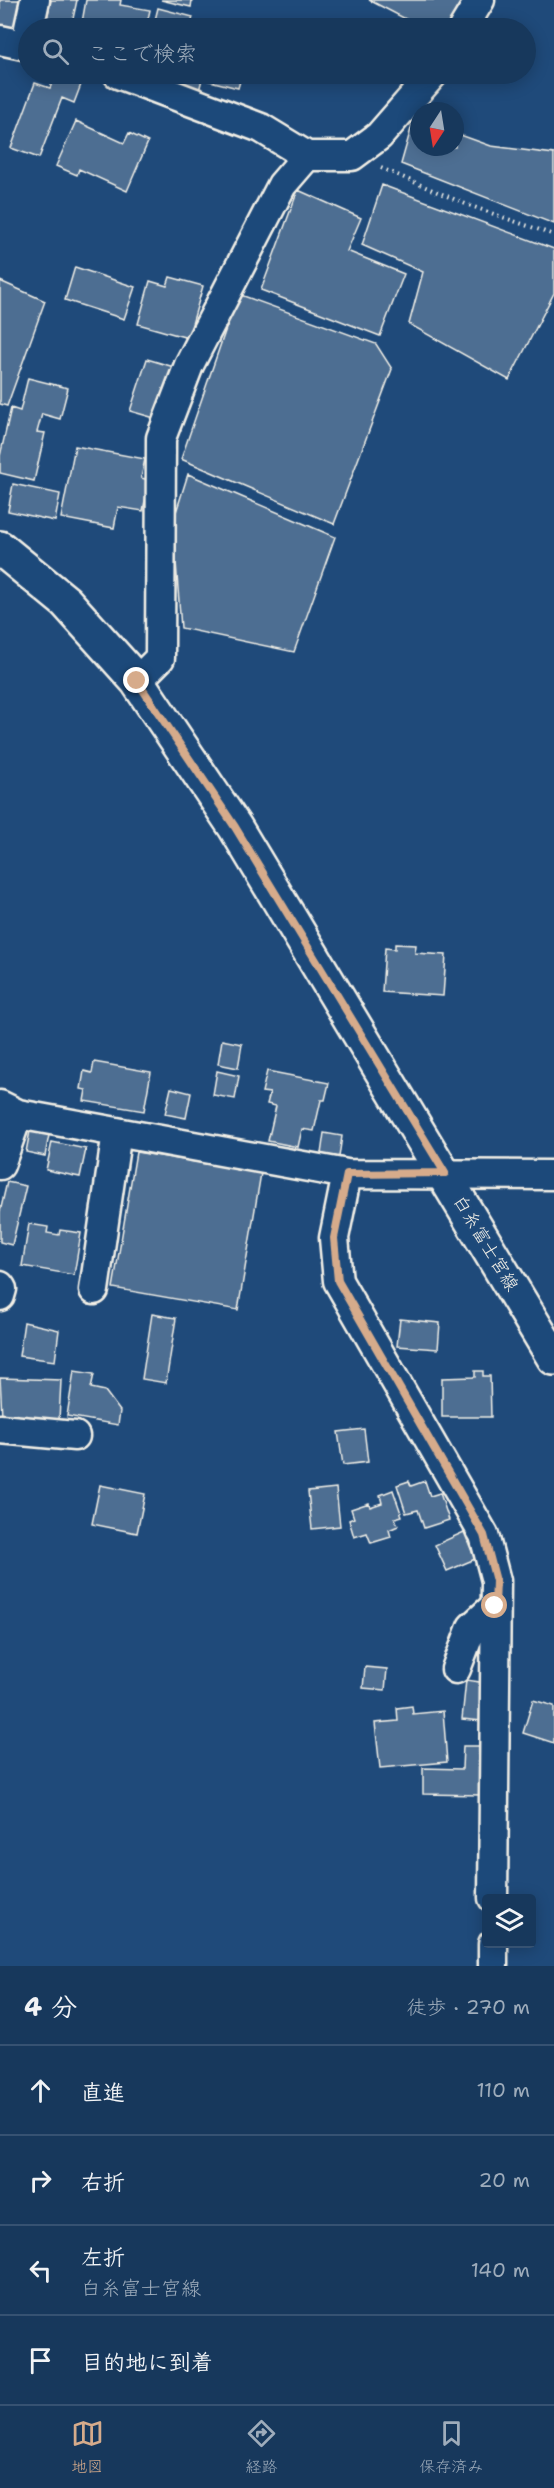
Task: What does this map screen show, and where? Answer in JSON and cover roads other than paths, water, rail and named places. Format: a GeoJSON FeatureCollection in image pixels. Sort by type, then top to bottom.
{"type":"FeatureCollection","features":[{"type":"Feature","properties":{"kind":"main road","name":"白糸富士宮線"},"geometry":{"type":"LineString","coordinates":[[0,548],[66,602],[137,681],[242,837],[554,1358]]}},
{"type":"Feature","properties":{"kind":"street"},"geometry":{"type":"LineString","coordinates":[[29,18],[35,0]]}},
{"type":"Feature","properties":{"kind":"street"},"geometry":{"type":"LineString","coordinates":[[469,18],[480,0]]}},
{"type":"Feature","properties":{"kind":"street"},"geometry":{"type":"LineString","coordinates":[[144,84],[261,128],[307,156],[352,156],[379,136],[424,84]]}},
{"type":"Feature","properties":{"kind":"street"},"geometry":{"type":"LineString","coordinates":[[137,681],[160,658],[161,438],[189,365],[282,185],[307,156]]}},
{"type":"Feature","properties":{"kind":"street"},"geometry":{"type":"LineString","coordinates":[[0,1165],[9,1109],[117,1132],[347,1174],[554,1174]]}},
{"type":"Feature","properties":{"kind":"street"},"geometry":{"type":"LineString","coordinates":[[94,1290],[117,1132]]}},
{"type":"Feature","properties":{"kind":"street"},"geometry":{"type":"LineString","coordinates":[[347,1174],[334,1238],[338,1281],[484,1535],[496,1581],[493,1894]]}},
{"type":"Feature","properties":{"kind":"street"},"geometry":{"type":"LineString","coordinates":[[0,1286],[2,1289],[0,1296]]}},
{"type":"Feature","properties":{"kind":"street"},"geometry":{"type":"LineString","coordinates":[[0,1429],[75,1436]]}},
{"type":"Feature","properties":{"kind":"street"},"geometry":{"type":"LineString","coordinates":[[456,1669],[472,1627],[495,1606]]}},
{"type":"Feature","properties":{"kind":"street"},"geometry":{"type":"LineString","coordinates":[[493,1948],[493,1966]]}}]}
